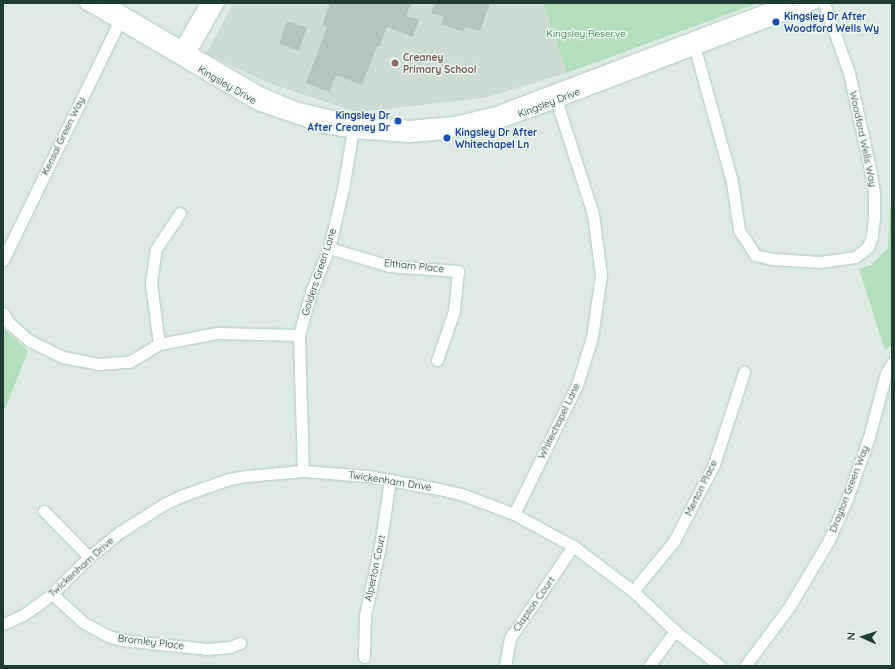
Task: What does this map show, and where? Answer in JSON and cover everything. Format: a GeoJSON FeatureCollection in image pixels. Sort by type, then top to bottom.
{"type":"FeatureCollection","features":[{"type":"Feature","properties":{"kind":"main road","name":"Kingsley Drive"},"geometry":{"type":"LineString","coordinates":[[86,3],[121,17],[184,54],[262,94],[295,108],[353,127],[409,126],[454,123],[496,113],[555,96],[693,44],[815,3]]}},
{"type":"Feature","properties":{"kind":"main road","name":"Kingsley Drive"},"geometry":{"type":"LineString","coordinates":[[106,3],[121,17]]}},
{"type":"Feature","properties":{"kind":"main road"},"geometry":{"type":"LineString","coordinates":[[184,54],[207,3]]}},
{"type":"Feature","properties":{"kind":"main road"},"geometry":{"type":"LineString","coordinates":[[184,54],[218,3]]}},
{"type":"Feature","properties":{"kind":"main road","name":"Kingsley Drive"},"geometry":{"type":"LineString","coordinates":[[693,44],[786,3]]}},
{"type":"Feature","properties":{"kind":"street","name":"Woodford Wells Way"},"geometry":{"type":"LineString","coordinates":[[693,44],[732,182],[739,230],[755,255],[772,259],[820,262],[855,257],[868,247],[872,236],[874,193],[849,73],[824,3]]}},
{"type":"Feature","properties":{"kind":"street","name":"Kensal Green Way"},"geometry":{"type":"LineString","coordinates":[[3,260],[121,17]]}},
{"type":"Feature","properties":{"kind":"street","name":"Whitechapel Lane"},"geometry":{"type":"LineString","coordinates":[[514,514],[577,385],[592,338],[601,275],[593,214],[555,96]]}},
{"type":"Feature","properties":{"kind":"street","name":"Golders Green Lane"},"geometry":{"type":"LineString","coordinates":[[303,471],[299,335],[311,292],[328,248],[343,189],[353,127]]}},
{"type":"Feature","properties":{"kind":"street"},"geometry":{"type":"LineString","coordinates":[[159,344],[151,283],[156,249],[180,213]]}},
{"type":"Feature","properties":{"kind":"street","name":"Eltham Place"},"geometry":{"type":"LineString","coordinates":[[328,248],[389,266],[458,271],[454,311],[437,360]]}},
{"type":"Feature","properties":{"kind":"street"},"geometry":{"type":"LineString","coordinates":[[3,314],[18,332],[42,347],[63,357],[98,364],[129,362],[159,344],[216,333],[299,335]]}},
{"type":"Feature","properties":{"kind":"street","name":"Drayton Green Way"},"geometry":{"type":"LineString","coordinates":[[745,666],[790,607],[829,540],[847,499],[869,437],[886,373],[892,363]]}},
{"type":"Feature","properties":{"kind":"street","name":"Merton Place"},"geometry":{"type":"LineString","coordinates":[[633,591],[674,541],[714,464],[744,372]]}},
{"type":"Feature","properties":{"kind":"street","name":"Twickenham Drive"},"geometry":{"type":"LineString","coordinates":[[3,624],[23,616],[52,594],[89,557],[134,522],[181,496],[214,484],[246,476],[303,471],[368,476],[460,494],[514,514],[573,546],[633,591],[675,631],[720,666]]}},
{"type":"Feature","properties":{"kind":"street","name":"Alperton Court"},"geometry":{"type":"LineString","coordinates":[[364,657],[365,615],[380,546],[390,480]]}},
{"type":"Feature","properties":{"kind":"street"},"geometry":{"type":"LineString","coordinates":[[44,511],[89,557]]}},
{"type":"Feature","properties":{"kind":"street","name":"Clapton Court"},"geometry":{"type":"LineString","coordinates":[[505,666],[510,638],[573,546]]}},
{"type":"Feature","properties":{"kind":"street","name":"Bromley Place"},"geometry":{"type":"LineString","coordinates":[[52,594],[84,623],[108,636],[122,640],[207,649],[230,647],[240,643]]}},
{"type":"Feature","properties":{"kind":"street"},"geometry":{"type":"LineString","coordinates":[[649,666],[675,631]]}},
{"type":"Feature","properties":{"kind":"shaded area","name":"Creaney Primary School"},"geometry":{"type":"Polygon","coordinates":[[[234,3],[543,3],[567,73],[484,98],[357,112],[271,84],[206,54],[234,3]]]}},
{"type":"Feature","properties":{"kind":"green space","name":"Kingsley Reserve"},"geometry":{"type":"Polygon","coordinates":[[[543,3],[758,3],[567,73],[543,3]]]}},
{"type":"Feature","properties":{"kind":"green space"},"geometry":{"type":"Polygon","coordinates":[[[890,207],[892,207],[892,345],[885,350],[859,269],[871,265],[888,248],[890,207]]]}},
{"type":"Feature","properties":{"kind":"green space"},"geometry":{"type":"Polygon","coordinates":[[[3,328],[28,351],[5,409],[3,409],[3,328]]]}},
{"type":"Feature","properties":{"kind":"building"},"geometry":{"type":"Polygon","coordinates":[[[330,3],[411,3],[406,16],[419,20],[413,37],[387,27],[379,47],[377,46],[362,85],[336,75],[329,92],[306,83],[327,27],[322,25],[330,3]]]}},
{"type":"Feature","properties":{"kind":"building"},"geometry":{"type":"Polygon","coordinates":[[[435,3],[490,3],[480,31],[465,27],[464,32],[441,24],[444,17],[431,13],[435,3]]]}},
{"type":"Feature","properties":{"kind":"building"},"geometry":{"type":"Polygon","coordinates":[[[287,21],[307,28],[299,51],[279,44],[287,21]]]}},
{"type":"Feature","properties":{"kind":"place","name":"Kingsley Dr After Woodford Wells Wy"},"geometry":{"type":"Point","coordinates":[776,22]}},
{"type":"Feature","properties":{"kind":"place","name":"Creaney Primary School"},"geometry":{"type":"Point","coordinates":[395,63]}},
{"type":"Feature","properties":{"kind":"place","name":"Kingsley Dr After Creaney Dr"},"geometry":{"type":"Point","coordinates":[398,121]}},
{"type":"Feature","properties":{"kind":"place","name":"Kingsley Dr After Whitechapel Ln"},"geometry":{"type":"Point","coordinates":[447,138]}}]}
